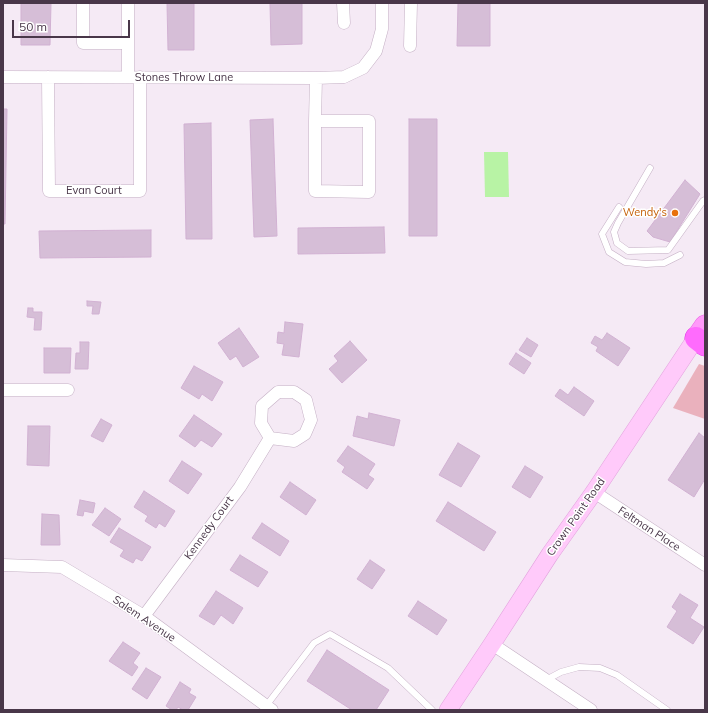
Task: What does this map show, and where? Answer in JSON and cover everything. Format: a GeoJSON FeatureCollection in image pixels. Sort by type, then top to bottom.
{"type":"FeatureCollection","features":[{"type":"Feature","properties":{"kind":"main road","name":"Crown Point Road"},"geometry":{"type":"LineString","coordinates":[[448,710],[550,554],[702,336]]}},
{"type":"Feature","properties":{"kind":"street"},"geometry":{"type":"LineString","coordinates":[[83,3],[83,43],[128,44]]}},
{"type":"Feature","properties":{"kind":"street"},"geometry":{"type":"LineString","coordinates":[[128,3],[128,44],[134,77]]}},
{"type":"Feature","properties":{"kind":"street"},"geometry":{"type":"LineString","coordinates":[[343,3],[344,23]]}},
{"type":"Feature","properties":{"kind":"street","name":"Stones Throw Lane"},"geometry":{"type":"LineString","coordinates":[[3,77],[344,77],[363,68],[376,51],[382,29],[382,3]]}},
{"type":"Feature","properties":{"kind":"street"},"geometry":{"type":"LineString","coordinates":[[410,46],[411,3]]}},
{"type":"Feature","properties":{"kind":"street","name":"Evan Court"},"geometry":{"type":"LineString","coordinates":[[48,78],[49,191],[140,191],[134,77]]}},
{"type":"Feature","properties":{"kind":"street"},"geometry":{"type":"LineString","coordinates":[[315,121],[369,121],[369,192],[314,191],[315,121],[316,78]]}},
{"type":"Feature","properties":{"kind":"street"},"geometry":{"type":"LineString","coordinates":[[3,390],[68,390]]}},
{"type":"Feature","properties":{"kind":"street"},"geometry":{"type":"LineString","coordinates":[[278,392],[294,392],[306,400],[311,420],[305,434],[294,441],[270,438],[261,423],[262,406],[278,392]]}},
{"type":"Feature","properties":{"kind":"street","name":"Kennedy Court"},"geometry":{"type":"LineString","coordinates":[[144,616],[240,487],[270,438]]}},
{"type":"Feature","properties":{"kind":"street","name":"Feltman Place"},"geometry":{"type":"LineString","coordinates":[[594,492],[705,565]]}},
{"type":"Feature","properties":{"kind":"street","name":"Salem Avenue"},"geometry":{"type":"LineString","coordinates":[[3,564],[62,567],[144,616],[269,708]]}},
{"type":"Feature","properties":{"kind":"street"},"geometry":{"type":"LineString","coordinates":[[492,644],[590,710]]}},
{"type":"Feature","properties":{"kind":"lane"},"geometry":{"type":"LineString","coordinates":[[650,168],[614,232],[617,243],[628,251],[645,252],[668,250],[705,200]]}},
{"type":"Feature","properties":{"kind":"lane"},"geometry":{"type":"LineString","coordinates":[[619,207],[602,234],[609,252],[625,262],[646,264],[664,263],[680,255]]}},
{"type":"Feature","properties":{"kind":"lane"},"geometry":{"type":"LineString","coordinates":[[269,708],[314,643],[330,634],[388,668],[432,710]]}},
{"type":"Feature","properties":{"kind":"lane"},"geometry":{"type":"LineString","coordinates":[[546,680],[561,672],[579,667],[600,668],[617,675],[667,710]]}},
{"type":"Feature","properties":{"kind":"shaded area"},"geometry":{"type":"Polygon","coordinates":[[[484,152],[508,152],[509,197],[485,197],[484,152]]]}},
{"type":"Feature","properties":{"kind":"shaded area"},"geometry":{"type":"Polygon","coordinates":[[[699,364],[705,366],[705,419],[673,408],[699,364]]]}},
{"type":"Feature","properties":{"kind":"building"},"geometry":{"type":"Polygon","coordinates":[[[21,3],[51,3],[50,45],[21,45],[21,3]]]}},
{"type":"Feature","properties":{"kind":"building"},"geometry":{"type":"Polygon","coordinates":[[[167,3],[194,3],[194,50],[168,50],[167,3]]]}},
{"type":"Feature","properties":{"kind":"building"},"geometry":{"type":"Polygon","coordinates":[[[270,3],[302,3],[302,44],[271,45],[270,3]]]}},
{"type":"Feature","properties":{"kind":"building"},"geometry":{"type":"Polygon","coordinates":[[[458,3],[490,3],[490,46],[457,46],[458,3]]]}},
{"type":"Feature","properties":{"kind":"building"},"geometry":{"type":"Polygon","coordinates":[[[3,109],[7,109],[5,224],[3,224],[3,109]]]}},
{"type":"Feature","properties":{"kind":"building"},"geometry":{"type":"Polygon","coordinates":[[[273,119],[277,236],[254,237],[250,120],[273,119]]]}},
{"type":"Feature","properties":{"kind":"building"},"geometry":{"type":"Polygon","coordinates":[[[409,119],[437,119],[437,236],[409,236],[409,119]]]}},
{"type":"Feature","properties":{"kind":"building"},"geometry":{"type":"Polygon","coordinates":[[[211,123],[212,239],[186,239],[184,124],[211,123]]]}},
{"type":"Feature","properties":{"kind":"building","name":"Wendy's"},"geometry":{"type":"Polygon","coordinates":[[[685,180],[700,194],[670,242],[653,237],[647,231],[685,180]]]}},
{"type":"Feature","properties":{"kind":"building"},"geometry":{"type":"Polygon","coordinates":[[[384,227],[385,253],[298,254],[298,228],[384,227]]]}},
{"type":"Feature","properties":{"kind":"building"},"geometry":{"type":"Polygon","coordinates":[[[151,230],[151,257],[40,258],[39,231],[151,230]]]}},
{"type":"Feature","properties":{"kind":"building"},"geometry":{"type":"Polygon","coordinates":[[[87,301],[101,302],[99,314],[92,314],[93,306],[87,306],[87,301]]]}},
{"type":"Feature","properties":{"kind":"building"},"geometry":{"type":"Polygon","coordinates":[[[28,308],[33,308],[33,312],[42,312],[41,330],[34,330],[35,318],[27,317],[28,308]]]}},
{"type":"Feature","properties":{"kind":"building"},"geometry":{"type":"Polygon","coordinates":[[[285,322],[303,324],[299,357],[282,355],[284,344],[277,343],[278,332],[284,333],[285,322]]]}},
{"type":"Feature","properties":{"kind":"building"},"geometry":{"type":"Polygon","coordinates":[[[239,328],[259,357],[243,367],[236,356],[230,360],[218,343],[239,328]]]}},
{"type":"Feature","properties":{"kind":"building"},"geometry":{"type":"Polygon","coordinates":[[[607,333],[630,348],[618,366],[596,351],[598,347],[591,343],[595,336],[602,340],[607,333]]]}},
{"type":"Feature","properties":{"kind":"building"},"geometry":{"type":"Polygon","coordinates":[[[527,338],[538,345],[531,357],[519,350],[527,338]]]}},
{"type":"Feature","properties":{"kind":"building"},"geometry":{"type":"Polygon","coordinates":[[[350,341],[367,360],[342,383],[329,369],[338,361],[334,356],[350,341]]]}},
{"type":"Feature","properties":{"kind":"building"},"geometry":{"type":"Polygon","coordinates":[[[80,342],[89,342],[88,369],[75,369],[76,353],[80,353],[80,342]]]}},
{"type":"Feature","properties":{"kind":"building"},"geometry":{"type":"Polygon","coordinates":[[[44,348],[71,348],[70,373],[44,373],[44,348]]]}},
{"type":"Feature","properties":{"kind":"building"},"geometry":{"type":"Polygon","coordinates":[[[516,353],[531,363],[524,374],[509,364],[516,353]]]}},
{"type":"Feature","properties":{"kind":"building"},"geometry":{"type":"Polygon","coordinates":[[[194,366],[223,382],[212,401],[202,394],[199,399],[181,388],[194,366]]]}},
{"type":"Feature","properties":{"kind":"building"},"geometry":{"type":"Polygon","coordinates":[[[574,387],[594,401],[584,416],[555,396],[560,389],[568,395],[574,387]]]}},
{"type":"Feature","properties":{"kind":"building"},"geometry":{"type":"Polygon","coordinates":[[[369,413],[400,420],[394,446],[353,436],[357,416],[368,419],[369,413]]]}},
{"type":"Feature","properties":{"kind":"building"},"geometry":{"type":"Polygon","coordinates":[[[194,415],[222,434],[212,447],[201,440],[195,447],[179,436],[194,415]]]}},
{"type":"Feature","properties":{"kind":"building"},"geometry":{"type":"Polygon","coordinates":[[[101,419],[112,425],[103,442],[91,436],[101,419]]]}},
{"type":"Feature","properties":{"kind":"building"},"geometry":{"type":"Polygon","coordinates":[[[28,426],[50,426],[49,466],[27,465],[28,426]]]}},
{"type":"Feature","properties":{"kind":"building"},"geometry":{"type":"Polygon","coordinates":[[[699,433],[705,438],[705,479],[694,497],[668,480],[699,433]]]}},
{"type":"Feature","properties":{"kind":"building"},"geometry":{"type":"Polygon","coordinates":[[[458,443],[480,456],[461,487],[439,475],[458,443]]]}},
{"type":"Feature","properties":{"kind":"building"},"geometry":{"type":"Polygon","coordinates":[[[348,446],[375,464],[368,475],[374,479],[367,489],[342,472],[345,467],[337,461],[348,446]]]}},
{"type":"Feature","properties":{"kind":"building"},"geometry":{"type":"Polygon","coordinates":[[[182,461],[202,474],[188,494],[169,481],[182,461]]]}},
{"type":"Feature","properties":{"kind":"building"},"geometry":{"type":"Polygon","coordinates":[[[525,466],[543,477],[530,498],[512,487],[525,466]]]}},
{"type":"Feature","properties":{"kind":"building"},"geometry":{"type":"Polygon","coordinates":[[[290,482],[316,500],[306,515],[280,497],[290,482]]]}},
{"type":"Feature","properties":{"kind":"building"},"geometry":{"type":"Polygon","coordinates":[[[144,491],[175,511],[165,527],[159,523],[156,528],[145,521],[148,516],[134,507],[144,491]]]}},
{"type":"Feature","properties":{"kind":"building"},"geometry":{"type":"Polygon","coordinates":[[[80,500],[95,503],[93,513],[84,511],[83,516],[77,515],[80,500]]]}},
{"type":"Feature","properties":{"kind":"building"},"geometry":{"type":"Polygon","coordinates":[[[448,502],[496,532],[484,551],[436,521],[448,502]]]}},
{"type":"Feature","properties":{"kind":"building"},"geometry":{"type":"Polygon","coordinates":[[[105,508],[121,519],[109,536],[92,525],[105,508]]]}},
{"type":"Feature","properties":{"kind":"building"},"geometry":{"type":"Polygon","coordinates":[[[42,514],[59,515],[60,545],[41,545],[42,514]]]}},
{"type":"Feature","properties":{"kind":"building"},"geometry":{"type":"Polygon","coordinates":[[[262,523],[289,541],[280,556],[252,538],[262,523]]]}},
{"type":"Feature","properties":{"kind":"building"},"geometry":{"type":"Polygon","coordinates":[[[119,528],[151,547],[142,561],[136,558],[133,563],[120,556],[124,550],[110,542],[119,528]]]}},
{"type":"Feature","properties":{"kind":"building"},"geometry":{"type":"Polygon","coordinates":[[[240,555],[268,572],[258,587],[230,570],[240,555]]]}},
{"type":"Feature","properties":{"kind":"building"},"geometry":{"type":"Polygon","coordinates":[[[370,560],[385,570],[372,589],[357,579],[370,560]]]}},
{"type":"Feature","properties":{"kind":"building"},"geometry":{"type":"Polygon","coordinates":[[[216,591],[243,608],[233,624],[221,615],[214,625],[199,616],[216,591]]]}},
{"type":"Feature","properties":{"kind":"building"},"geometry":{"type":"Polygon","coordinates":[[[680,594],[698,605],[690,618],[704,627],[693,644],[667,627],[677,611],[672,607],[680,594]]]}},
{"type":"Feature","properties":{"kind":"building"},"geometry":{"type":"Polygon","coordinates":[[[418,601],[447,620],[437,635],[408,616],[418,601]]]}},
{"type":"Feature","properties":{"kind":"building"},"geometry":{"type":"Polygon","coordinates":[[[123,642],[140,653],[133,663],[138,667],[132,676],[109,661],[123,642]]]}},
{"type":"Feature","properties":{"kind":"building"},"geometry":{"type":"Polygon","coordinates":[[[327,650],[389,690],[376,710],[352,710],[307,681],[327,650]]]}},
{"type":"Feature","properties":{"kind":"building"},"geometry":{"type":"Polygon","coordinates":[[[146,668],[161,677],[147,699],[132,689],[146,668]]]}},
{"type":"Feature","properties":{"kind":"building"},"geometry":{"type":"Polygon","coordinates":[[[180,682],[191,689],[189,693],[196,697],[188,710],[183,710],[178,707],[176,710],[172,710],[166,706],[180,682]]]}},
{"type":"Feature","properties":{"kind":"place","name":"Wendy's"},"geometry":{"type":"Point","coordinates":[675,213]}}]}
